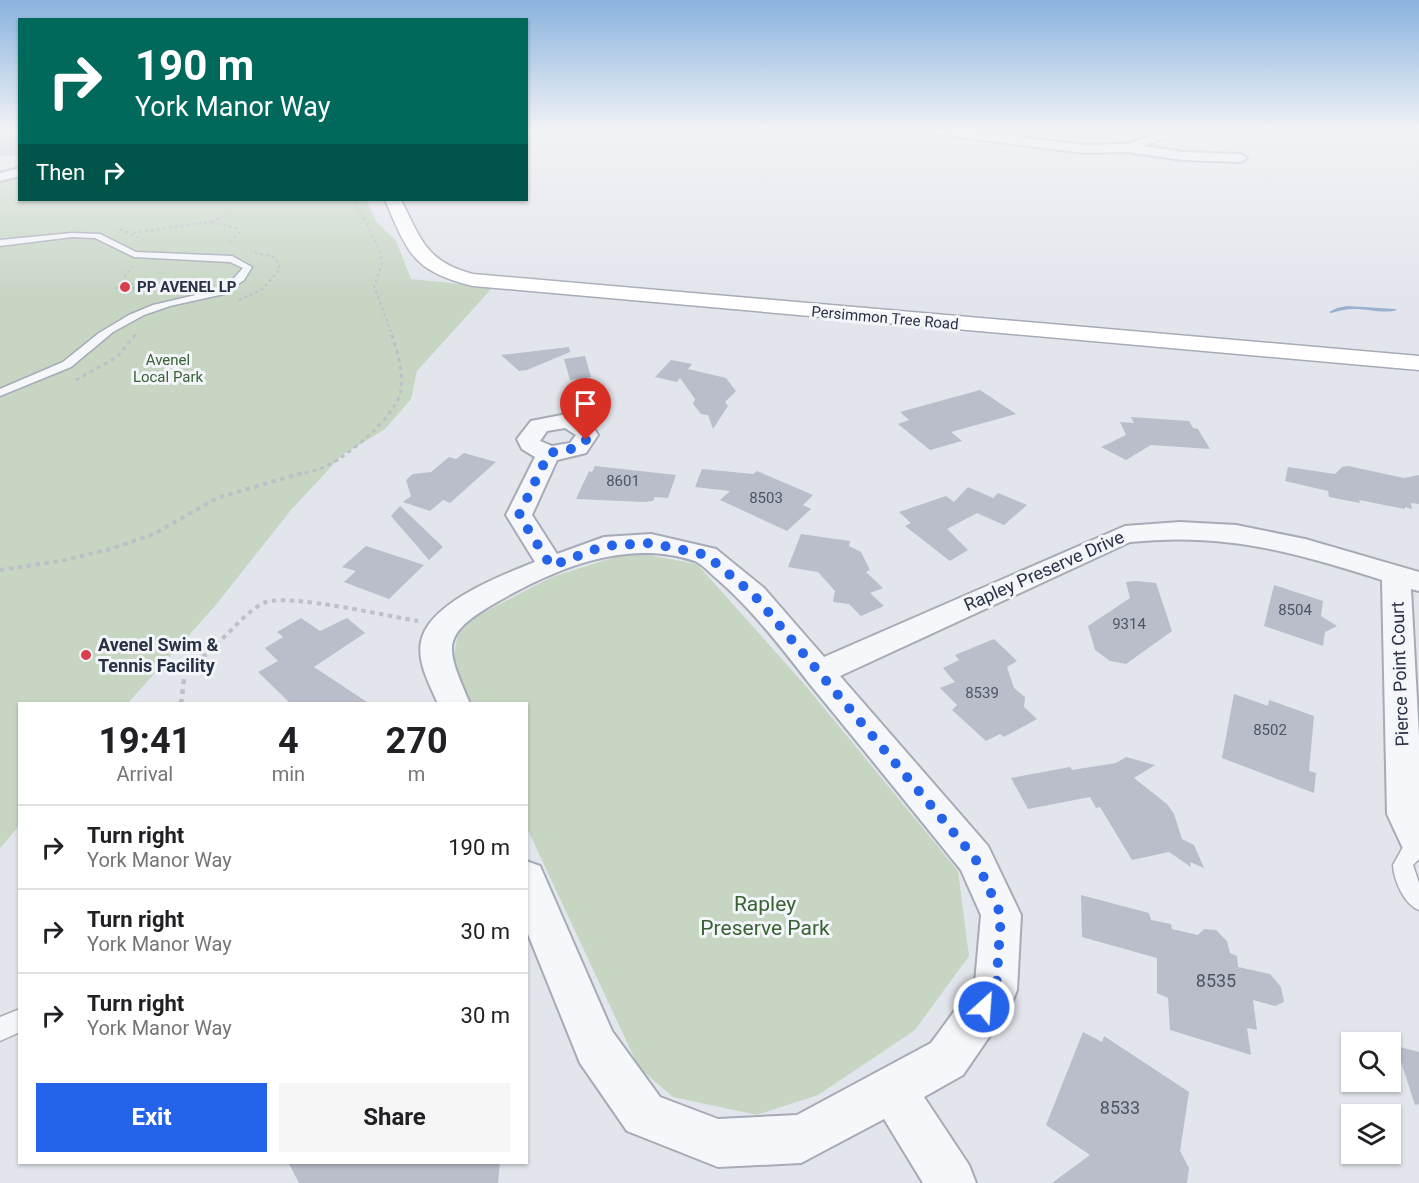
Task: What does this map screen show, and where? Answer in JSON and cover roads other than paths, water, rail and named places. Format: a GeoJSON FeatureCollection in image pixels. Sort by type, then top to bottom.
{"type":"FeatureCollection","features":[{"type":"Feature","properties":{"kind":"main road","name":"Persimmon Tree Road"},"geometry":{"type":"LineString","coordinates":[[393,201],[419,255],[432,267],[451,275],[473,280],[1419,363]]}},
{"type":"Feature","properties":{"kind":"street"},"geometry":{"type":"LineString","coordinates":[[549,453],[519,515],[551,566]]}},
{"type":"Feature","properties":{"kind":"street","name":"Rapley Preserve Drive"},"geometry":{"type":"LineString","coordinates":[[819,672],[1125,534],[1173,529],[1234,533],[1295,544],[1408,579]]}},
{"type":"Feature","properties":{"kind":"street"},"geometry":{"type":"LineString","coordinates":[[453,702],[437,663],[436,642],[441,628],[471,604],[510,582],[604,546],[651,543],[706,555],[754,595],[975,858],[1001,915],[996,990],[947,1059],[801,1139],[718,1143],[644,1114],[596,1047],[528,884]]}},
{"type":"Feature","properties":{"kind":"street","name":"Pierce Point Court"},"geometry":{"type":"LineString","coordinates":[[1408,579],[1405,814],[1419,843]]}},
{"type":"Feature","properties":{"kind":"street"},"geometry":{"type":"LineString","coordinates":[[892,1089],[951,1183]]}},
{"type":"Feature","properties":{"kind":"lane"},"geometry":{"type":"LineString","coordinates":[[0,243],[72,235],[97,237],[134,254],[232,259],[248,267],[242,281],[218,294],[157,307],[125,320],[95,340],[77,358],[42,378],[0,393]]}},
{"type":"Feature","properties":{"kind":"lane"},"geometry":{"type":"LineString","coordinates":[[1419,849],[1410,852],[1403,861],[1403,872],[1408,886],[1419,900]]}},
{"type":"Feature","properties":{"kind":"lane"},"geometry":{"type":"LineString","coordinates":[[0,1029],[18,1021]]}},
{"type":"Feature","properties":{"kind":"waterway"},"geometry":{"type":"LineString","coordinates":[[1331,312],[1354,307],[1395,310]]}},
{"type":"Feature","properties":{"kind":"place","name":"PP AVENEL LP"},"geometry":{"type":"Point","coordinates":[125,287]}},
{"type":"Feature","properties":{"kind":"place","name":"Avenel Swim & Tennis Facility"},"geometry":{"type":"Point","coordinates":[86,655]}},
{"type":"Feature","properties":{"kind":"park label","name":"Avenel Local Park"},"geometry":{"type":"Point","coordinates":[168,368]}},
{"type":"Feature","properties":{"kind":"park label","name":"Rapley Preserve Park"},"geometry":{"type":"Point","coordinates":[765,916]}}]}
